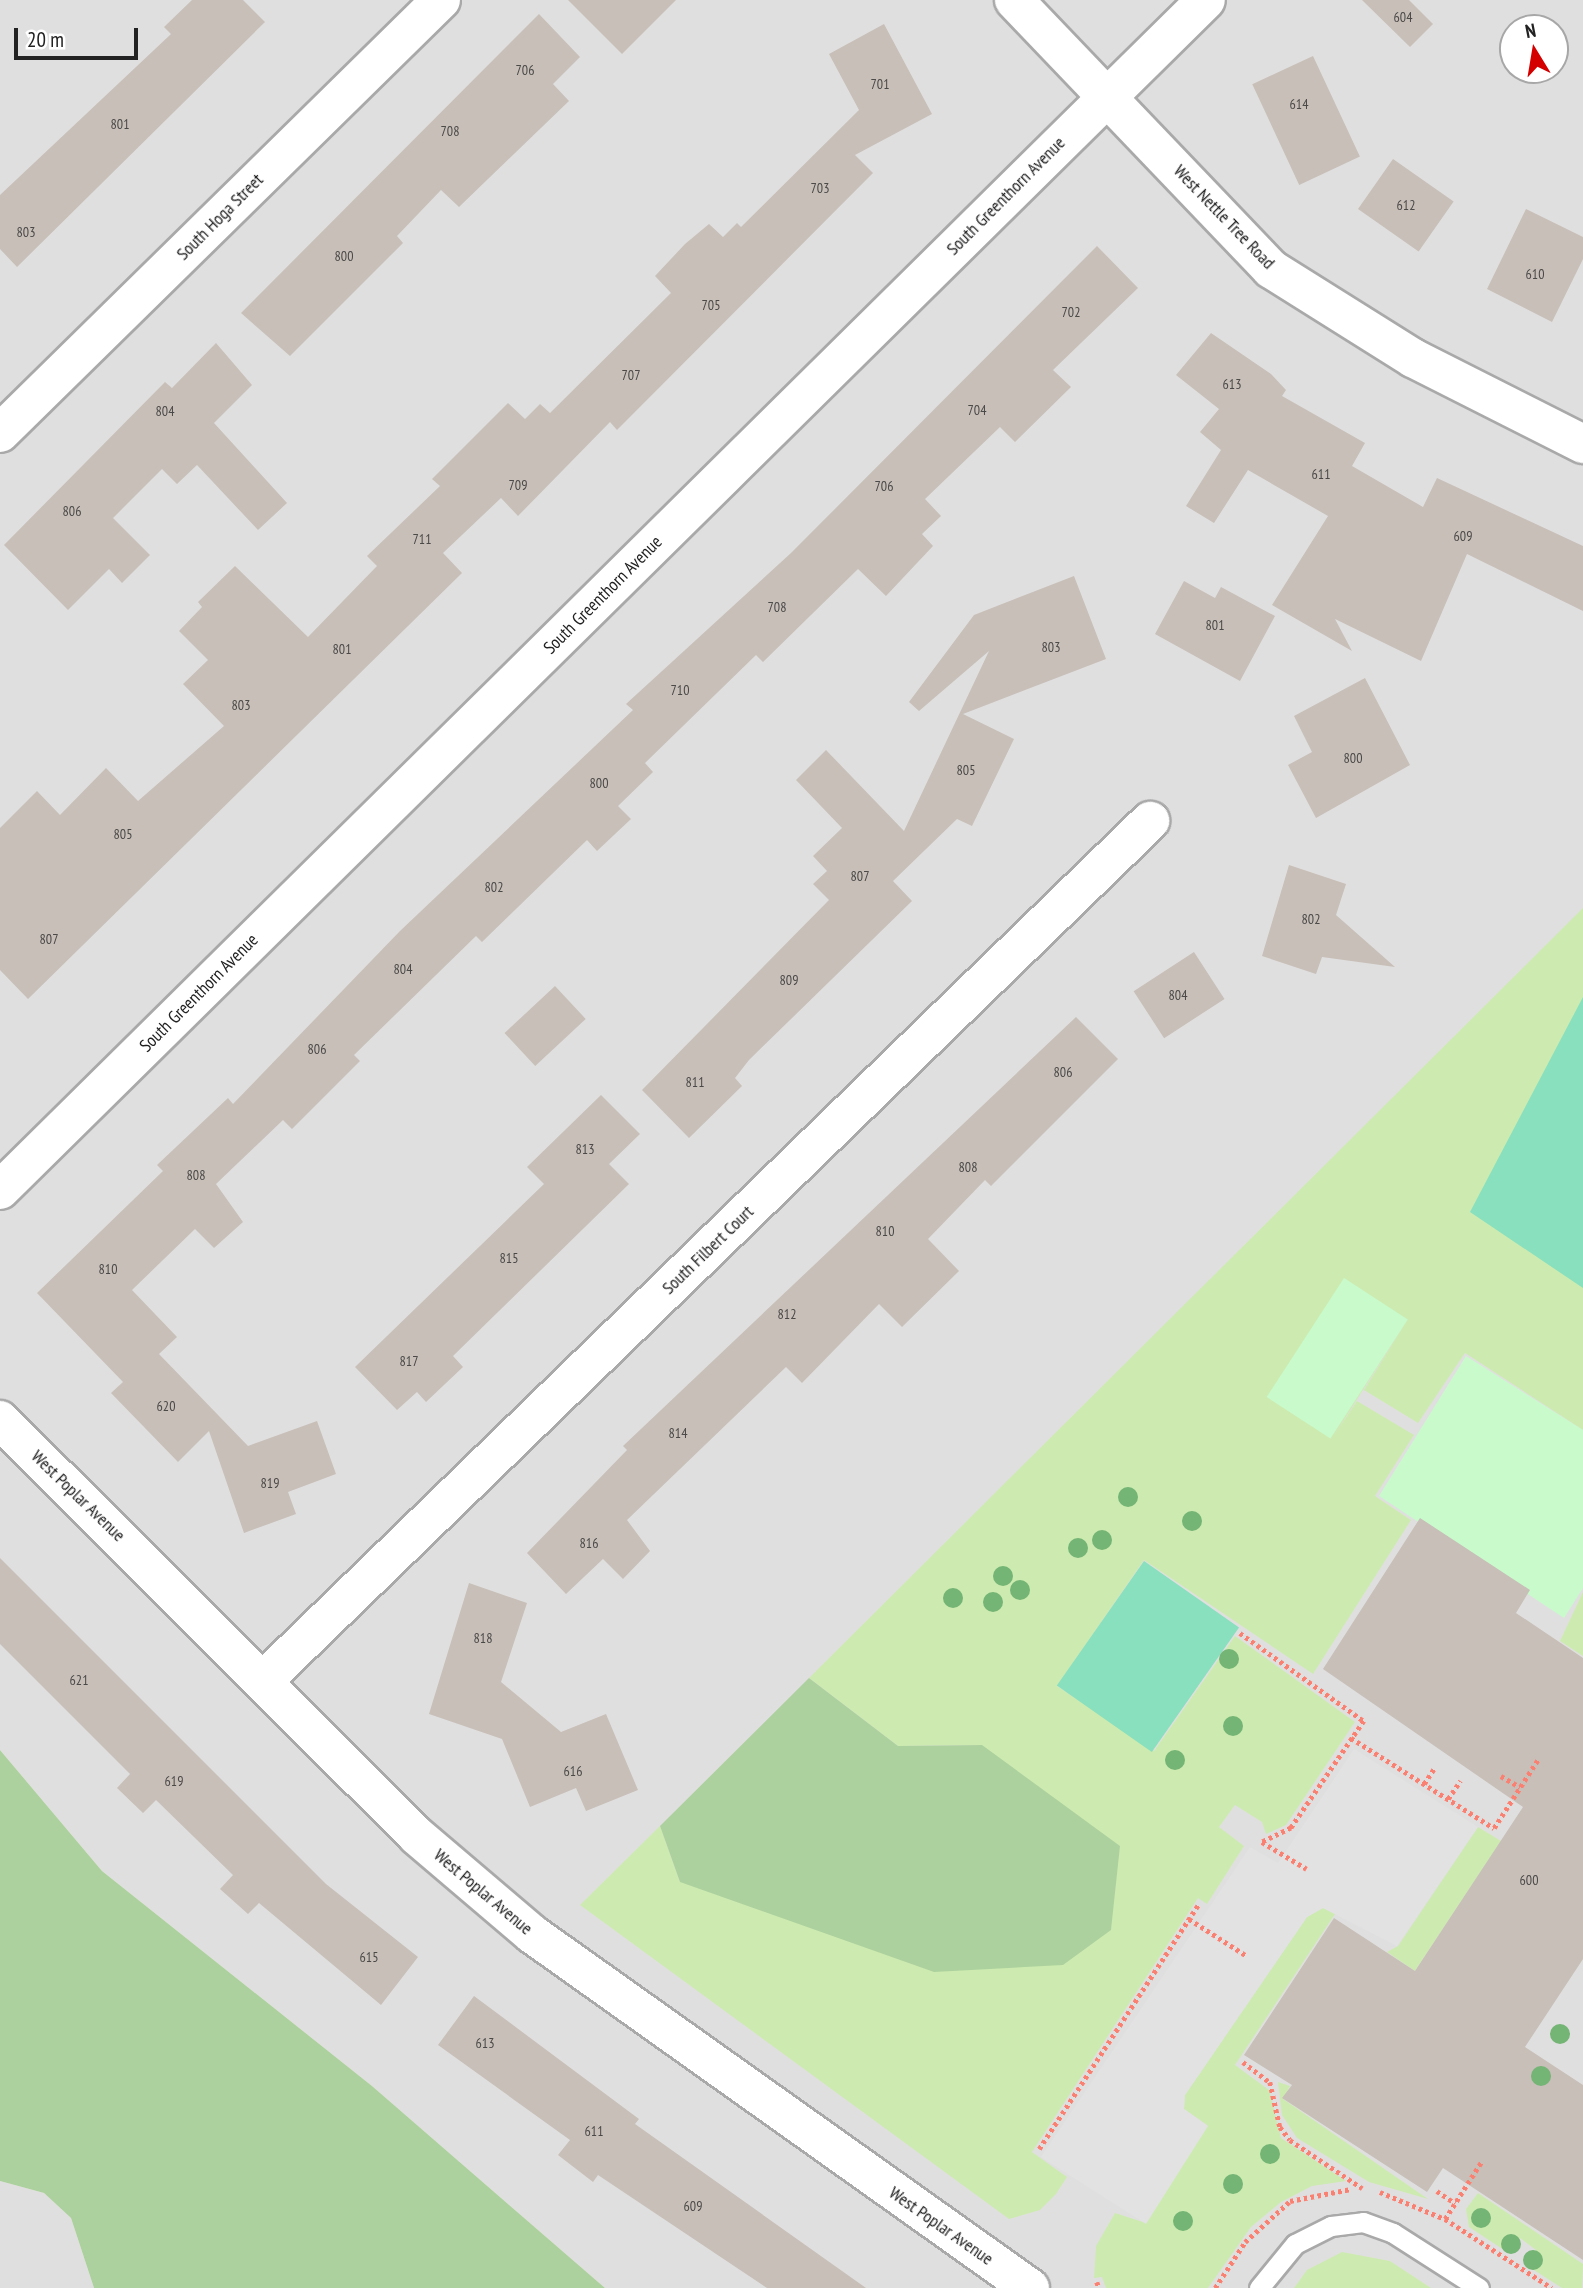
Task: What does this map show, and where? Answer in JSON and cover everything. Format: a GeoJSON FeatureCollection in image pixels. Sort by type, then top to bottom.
{"type":"FeatureCollection","features":[{"type":"Feature","properties":{"kind":"street","name":"South Hoga Street"},"geometry":{"type":"LineString","coordinates":[[0,433],[441,0]]}},
{"type":"Feature","properties":{"kind":"street","name":"West Nettle Tree Road"},"geometry":{"type":"LineString","coordinates":[[1014,0],[1109,95],[1271,269],[1413,358],[1583,444]]}},
{"type":"Feature","properties":{"kind":"street","name":"South Greenthorn Avenue"},"geometry":{"type":"LineString","coordinates":[[0,1190],[1206,0]]}},
{"type":"Feature","properties":{"kind":"street","name":"South Filbert Court"},"geometry":{"type":"LineString","coordinates":[[265,1679],[1150,821]]}},
{"type":"Feature","properties":{"kind":"street","name":"West Poplar Avenue"},"geometry":{"type":"LineString","coordinates":[[0,1420],[265,1679],[417,1836],[532,1934],[1030,2288]]}},
{"type":"Feature","properties":{"kind":"lane"},"geometry":{"type":"LineString","coordinates":[[1259,2288],[1295,2244],[1331,2226],[1363,2222],[1393,2233],[1479,2288]]}},
{"type":"Feature","properties":{"kind":"path"},"geometry":{"type":"LineString","coordinates":[[1240,1633],[1364,1721],[1291,1828],[1262,1842],[1307,1869]]}},
{"type":"Feature","properties":{"kind":"path"},"geometry":{"type":"LineString","coordinates":[[1351,1738],[1494,1828],[1539,1758]]}},
{"type":"Feature","properties":{"kind":"path"},"geometry":{"type":"LineString","coordinates":[[1424,1784],[1435,1767]]}},
{"type":"Feature","properties":{"kind":"path"},"geometry":{"type":"LineString","coordinates":[[1501,1776],[1520,1787]]}},
{"type":"Feature","properties":{"kind":"path"},"geometry":{"type":"LineString","coordinates":[[1448,1799],[1460,1781]]}},
{"type":"Feature","properties":{"kind":"path"},"geometry":{"type":"LineString","coordinates":[[1039,2149],[1199,1904]]}},
{"type":"Feature","properties":{"kind":"path"},"geometry":{"type":"LineString","coordinates":[[1189,1919],[1247,1956]]}},
{"type":"Feature","properties":{"kind":"path"},"geometry":{"type":"LineString","coordinates":[[1243,2062],[1270,2082],[1280,2127],[1290,2140],[1362,2188]]}},
{"type":"Feature","properties":{"kind":"path"},"geometry":{"type":"LineString","coordinates":[[1437,2191],[1455,2203]]}},
{"type":"Feature","properties":{"kind":"path"},"geometry":{"type":"LineString","coordinates":[[1445,2219],[1552,2288]]}},
{"type":"Feature","properties":{"kind":"path"},"geometry":{"type":"LineString","coordinates":[[1097,2281],[1099,2288]]}},
{"type":"Feature","properties":{"kind":"shaded area"},"geometry":{"type":"Polygon","coordinates":[[[0,0],[1583,0],[1583,2288],[605,2288],[372,2086],[102,1871],[0,1750],[0,0]]]}},
{"type":"Feature","properties":{"kind":"shaded area"},"geometry":{"type":"Polygon","coordinates":[[[1354,1749],[1478,1827],[1397,1946],[1323,1908],[1307,1917],[1185,2095],[1184,2109],[1208,2126],[1146,2224],[1041,2157],[1250,1847],[1278,1863],[1354,1749]]]}},
{"type":"Feature","properties":{"kind":"shaded area"},"geometry":{"type":"Polygon","coordinates":[[[0,2181],[44,2193],[71,2218],[94,2288],[0,2288],[0,2181]]]}},
{"type":"Feature","properties":{"kind":"green space"},"geometry":{"type":"Polygon","coordinates":[[[1583,908],[1583,1430],[1465,1353],[1418,1423],[1364,1390],[1408,1319],[1333,1437],[1357,1401],[1414,1435],[1375,1496],[1411,1520],[1313,1674],[1144,1560],[1057,1686],[1154,1751],[1235,1636],[1355,1722],[1286,1825],[1266,1834],[1262,1822],[1235,1805],[1219,1827],[1244,1846],[1207,1904],[1198,1898],[1032,2152],[1067,2177],[1056,2194],[1040,2210],[1009,2219],[580,1905],[660,1826],[680,1882],[982,1745],[898,1746],[809,1678],[1583,908]]]}},
{"type":"Feature","properties":{"kind":"green space"},"geometry":{"type":"Polygon","coordinates":[[[1583,997],[1583,1288],[1470,1212],[1583,997]]]}},
{"type":"Feature","properties":{"kind":"green space"},"geometry":{"type":"Polygon","coordinates":[[[1344,1278],[1408,1319],[1330,1438],[1267,1397],[1344,1278]]]}},
{"type":"Feature","properties":{"kind":"green space"},"geometry":{"type":"Polygon","coordinates":[[[1466,1356],[1583,1430],[1583,1588],[1564,1618],[1379,1496],[1466,1356]]]}},
{"type":"Feature","properties":{"kind":"green space"},"geometry":{"type":"Polygon","coordinates":[[[1144,1561],[1239,1628],[1152,1752],[1057,1686],[1144,1561]]]}},
{"type":"Feature","properties":{"kind":"green space"},"geometry":{"type":"Polygon","coordinates":[[[1583,1592],[1583,1656],[1560,1641],[1583,1592]]]}},
{"type":"Feature","properties":{"kind":"green space"},"geometry":{"type":"Polygon","coordinates":[[[809,1678],[898,1746],[982,1745],[1120,1846],[1111,1930],[1063,1965],[934,1972],[680,1882],[660,1826],[809,1678]]]}},
{"type":"Feature","properties":{"kind":"green space"},"geometry":{"type":"Polygon","coordinates":[[[0,1750],[102,1871],[372,2086],[605,2288],[94,2288],[71,2218],[44,2193],[0,2181],[0,1750]]]}},
{"type":"Feature","properties":{"kind":"green space"},"geometry":{"type":"Polygon","coordinates":[[[1478,1827],[1501,1841],[1415,1971],[1387,1952],[1398,1946],[1478,1827]]]}},
{"type":"Feature","properties":{"kind":"green space"},"geometry":{"type":"Polygon","coordinates":[[[1323,1908],[1335,1914],[1235,2065],[1269,2090],[1281,2138],[1346,2181],[1312,2186],[1281,2202],[1251,2227],[1208,2288],[1106,2288],[1102,2277],[1094,2278],[1096,2246],[1115,2213],[1146,2223],[1207,2125],[1184,2109],[1185,2095],[1307,1917],[1323,1908]]]}},
{"type":"Feature","properties":{"kind":"green space"},"geometry":{"type":"Polygon","coordinates":[[[1278,2082],[1290,2086],[1283,2099],[1428,2199],[1369,2182],[1297,2138],[1282,2115],[1278,2082]]]}},
{"type":"Feature","properties":{"kind":"green space"},"geometry":{"type":"Polygon","coordinates":[[[1478,2193],[1583,2264],[1582,2288],[1562,2288],[1526,2265],[1536,2250],[1520,2238],[1510,2254],[1469,2227],[1466,2209],[1478,2193]]]}},
{"type":"Feature","properties":{"kind":"green space"},"geometry":{"type":"Polygon","coordinates":[[[1342,2252],[1390,2261],[1431,2288],[1294,2288],[1307,2270],[1342,2252]]]}},
{"type":"Feature","properties":{"kind":"building"},"geometry":{"type":"Polygon","coordinates":[[[192,0],[243,0],[265,22],[17,267],[0,249],[0,195],[171,34],[164,27],[192,0]]]}},
{"type":"Feature","properties":{"kind":"building"},"geometry":{"type":"Polygon","coordinates":[[[568,0],[676,0],[622,54],[568,0]]]}},
{"type":"Feature","properties":{"kind":"building"},"geometry":{"type":"Polygon","coordinates":[[[1362,0],[1409,0],[1433,24],[1410,47],[1362,0]]]}},
{"type":"Feature","properties":{"kind":"building"},"geometry":{"type":"Polygon","coordinates":[[[539,14],[580,57],[553,84],[569,101],[459,207],[441,190],[397,236],[403,243],[290,356],[241,313],[539,14]]]}},
{"type":"Feature","properties":{"kind":"building"},"geometry":{"type":"Polygon","coordinates":[[[884,24],[932,114],[855,155],[873,173],[617,430],[610,422],[518,516],[501,498],[443,553],[462,573],[28,999],[0,970],[0,828],[37,791],[60,815],[106,768],[138,801],[224,726],[183,684],[208,660],[179,631],[202,607],[198,602],[235,566],[308,637],[377,566],[367,556],[440,486],[432,479],[508,403],[525,419],[540,404],[550,413],[671,293],[655,276],[685,244],[709,224],[723,237],[737,223],[741,227],[859,110],[829,54],[884,24]]]}},
{"type":"Feature","properties":{"kind":"building"},"geometry":{"type":"Polygon","coordinates":[[[1313,56],[1360,157],[1299,185],[1252,84],[1313,56]]]}},
{"type":"Feature","properties":{"kind":"building"},"geometry":{"type":"Polygon","coordinates":[[[1393,159],[1454,201],[1419,251],[1358,209],[1393,159]]]}},
{"type":"Feature","properties":{"kind":"building"},"geometry":{"type":"Polygon","coordinates":[[[1526,209],[1583,237],[1583,259],[1552,322],[1487,289],[1526,209]]]}},
{"type":"Feature","properties":{"kind":"building"},"geometry":{"type":"Polygon","coordinates":[[[1097,246],[1138,288],[1053,370],[1071,387],[1015,442],[1000,427],[925,499],[941,516],[922,534],[933,546],[886,596],[858,569],[763,662],[756,655],[645,763],[653,772],[618,806],[631,819],[597,851],[587,840],[482,942],[476,936],[354,1055],[360,1061],[292,1129],[283,1120],[216,1184],[243,1222],[214,1248],[195,1229],[132,1290],[177,1337],[159,1354],[248,1446],[317,1421],[336,1474],[288,1492],[296,1514],[244,1533],[209,1431],[178,1462],[111,1393],[123,1382],[37,1293],[163,1171],[157,1165],[228,1098],[233,1104],[400,931],[633,710],[626,704],[791,553],[1097,246]]]}},
{"type":"Feature","properties":{"kind":"building"},"geometry":{"type":"Polygon","coordinates":[[[1211,333],[1271,374],[1286,390],[1282,396],[1365,443],[1352,466],[1423,507],[1437,478],[1583,546],[1583,611],[1467,554],[1421,661],[1335,619],[1352,651],[1272,605],[1328,516],[1248,470],[1214,523],[1186,506],[1221,450],[1200,432],[1219,409],[1176,375],[1211,333]]]}},
{"type":"Feature","properties":{"kind":"building"},"geometry":{"type":"Polygon","coordinates":[[[216,343],[252,385],[214,423],[287,503],[258,530],[197,465],[177,484],[162,469],[113,518],[150,555],[122,583],[109,569],[68,610],[4,545],[165,382],[172,388],[216,343]]]}},
{"type":"Feature","properties":{"kind":"building"},"geometry":{"type":"Polygon","coordinates":[[[1074,576],[1106,659],[963,714],[1014,739],[972,826],[957,819],[893,881],[912,901],[749,1060],[735,1078],[742,1086],[689,1138],[642,1090],[829,900],[813,884],[827,871],[813,856],[842,828],[796,780],[826,750],[904,831],[989,651],[919,711],[909,702],[974,615],[1074,576]]]}},
{"type":"Feature","properties":{"kind":"building"},"geometry":{"type":"Polygon","coordinates":[[[1184,581],[1215,598],[1221,587],[1275,616],[1240,681],[1155,634],[1184,581]]]}},
{"type":"Feature","properties":{"kind":"building"},"geometry":{"type":"Polygon","coordinates":[[[1365,678],[1410,765],[1316,818],[1288,765],[1312,752],[1294,716],[1365,678]]]}},
{"type":"Feature","properties":{"kind":"building"},"geometry":{"type":"Polygon","coordinates":[[[1289,865],[1346,884],[1336,915],[1395,967],[1322,957],[1316,974],[1262,956],[1289,865]]]}},
{"type":"Feature","properties":{"kind":"building"},"geometry":{"type":"Polygon","coordinates":[[[1194,952],[1224,999],[1164,1038],[1134,991],[1194,952]]]}},
{"type":"Feature","properties":{"kind":"building"},"geometry":{"type":"Polygon","coordinates":[[[555,986],[586,1019],[535,1066],[505,1033],[555,986]]]}},
{"type":"Feature","properties":{"kind":"building"},"geometry":{"type":"Polygon","coordinates":[[[1076,1017],[1118,1059],[991,1186],[985,1180],[928,1239],[959,1271],[902,1327],[879,1304],[802,1383],[786,1367],[627,1520],[650,1551],[623,1579],[603,1559],[566,1594],[527,1553],[627,1450],[623,1446],[1076,1017]]]}},
{"type":"Feature","properties":{"kind":"building"},"geometry":{"type":"Polygon","coordinates":[[[601,1095],[640,1134],[609,1164],[629,1184],[453,1356],[463,1367],[426,1402],[417,1392],[397,1410],[355,1367],[544,1184],[527,1167],[601,1095]]]}},
{"type":"Feature","properties":{"kind":"building"},"geometry":{"type":"Polygon","coordinates":[[[1420,1518],[1530,1590],[1516,1613],[1583,1658],[1583,1959],[1525,2047],[1583,2085],[1583,2260],[1443,2168],[1427,2192],[1282,2098],[1292,2085],[1244,2055],[1334,1918],[1415,1971],[1523,1807],[1323,1669],[1420,1518]]]}},
{"type":"Feature","properties":{"kind":"building"},"geometry":{"type":"Polygon","coordinates":[[[0,1558],[326,1884],[418,1957],[381,2005],[259,1903],[248,1914],[220,1889],[233,1875],[156,1800],[143,1813],[117,1788],[130,1774],[0,1644],[0,1558]]]}},
{"type":"Feature","properties":{"kind":"building"},"geometry":{"type":"Polygon","coordinates":[[[469,1583],[527,1603],[501,1682],[561,1732],[606,1714],[638,1790],[586,1811],[576,1788],[530,1807],[502,1739],[429,1714],[469,1583]]]}},
{"type":"Feature","properties":{"kind":"building"},"geometry":{"type":"Polygon","coordinates":[[[474,1996],[639,2119],[635,2124],[866,2288],[767,2288],[598,2175],[593,2182],[558,2155],[570,2140],[438,2045],[474,1996]]]}}]}
